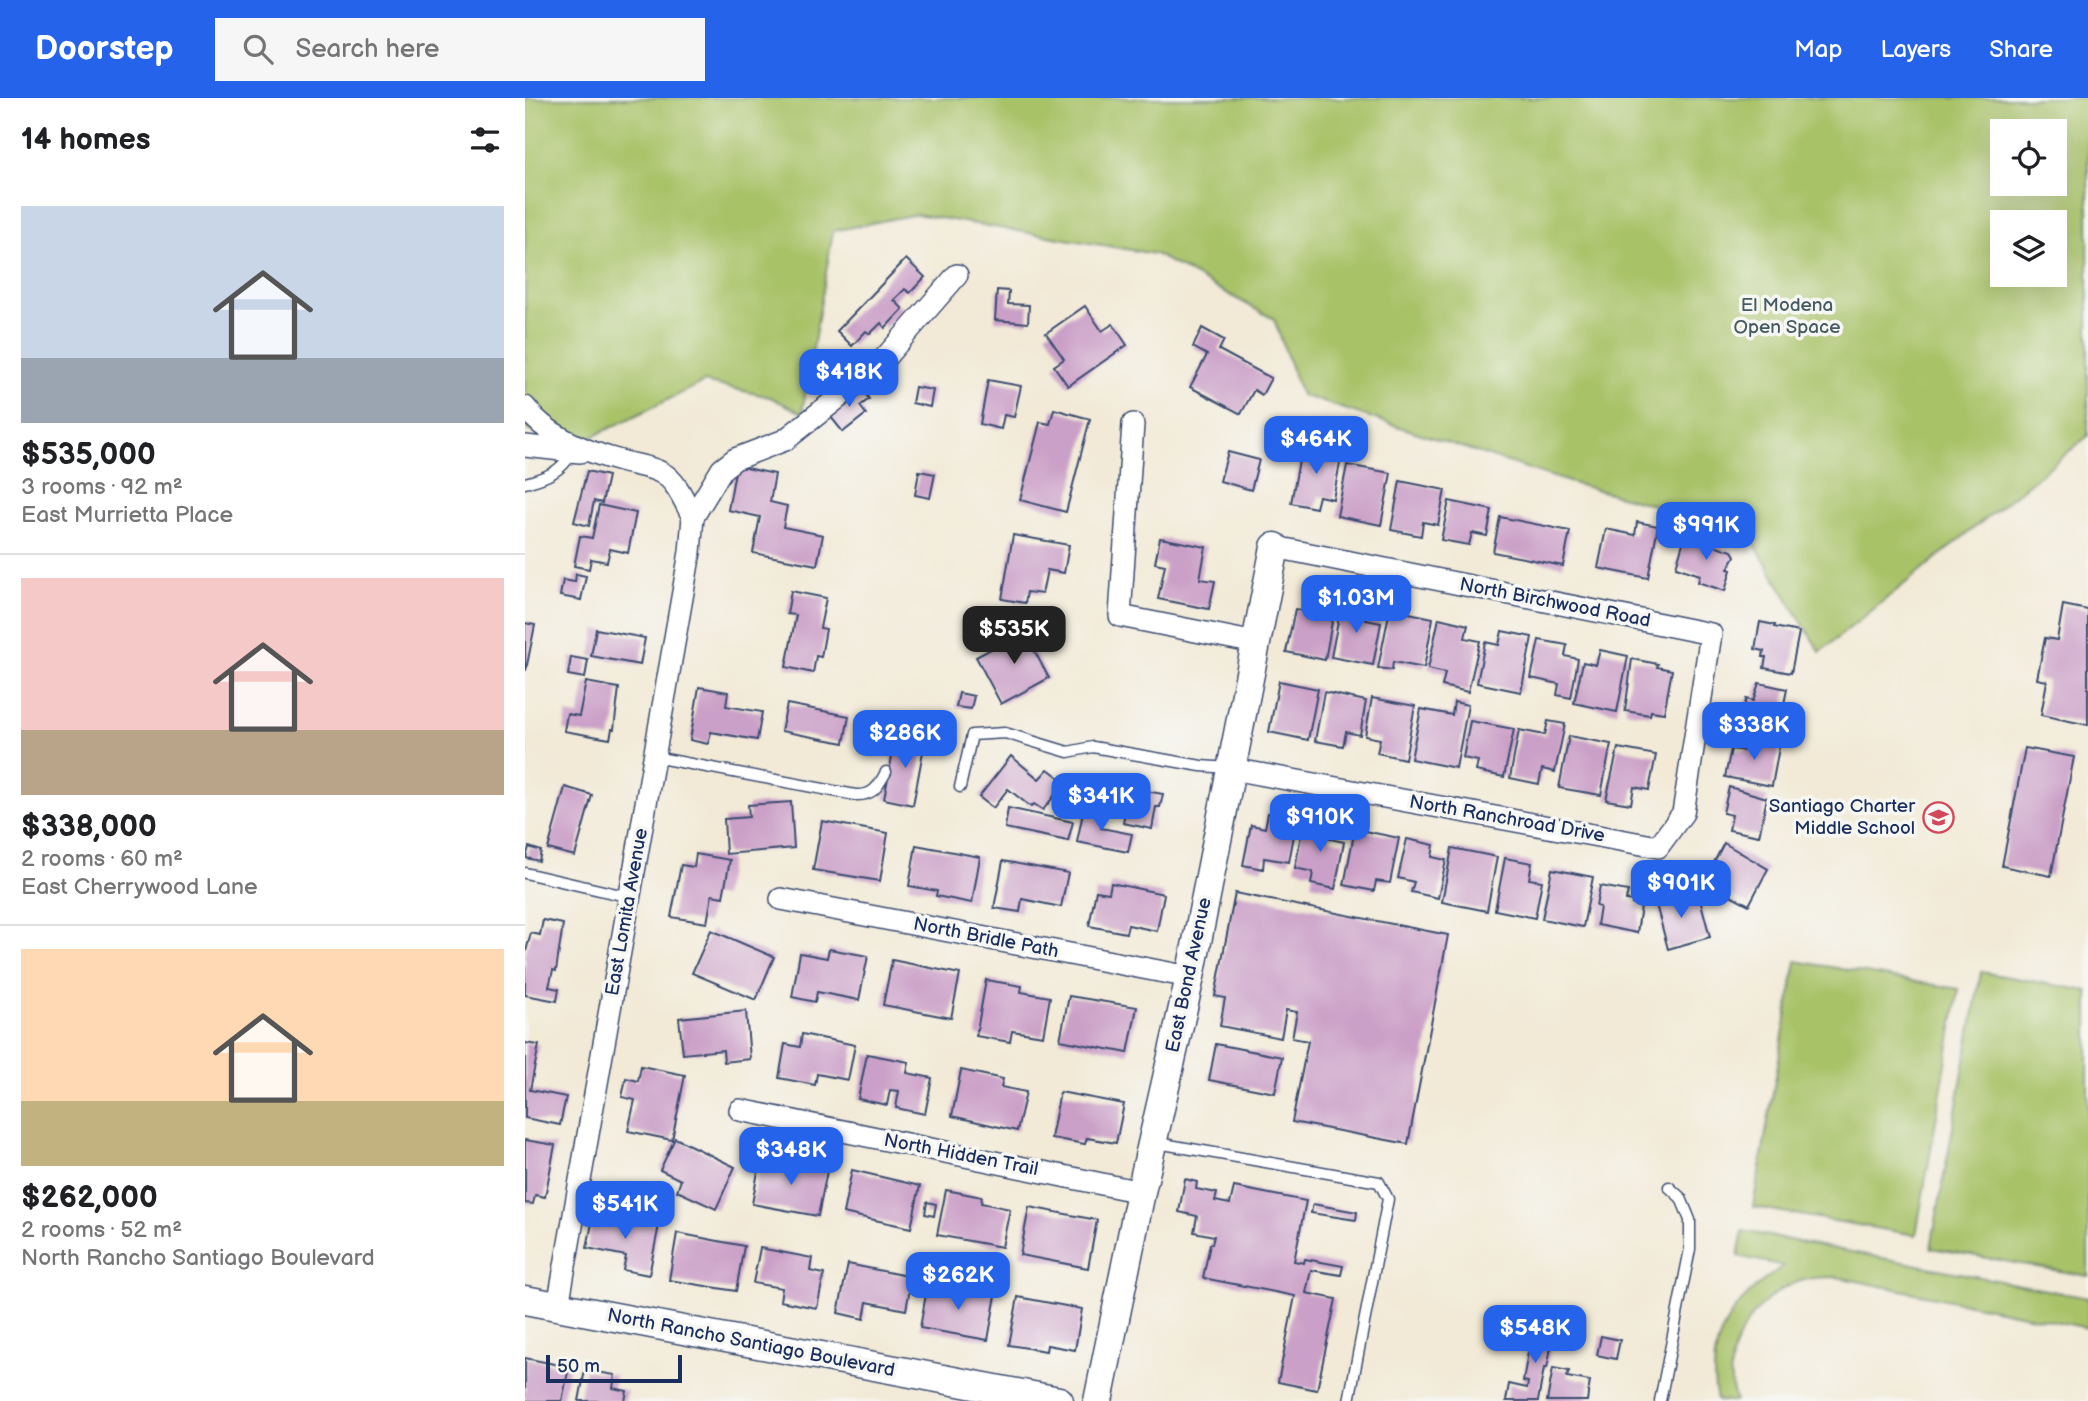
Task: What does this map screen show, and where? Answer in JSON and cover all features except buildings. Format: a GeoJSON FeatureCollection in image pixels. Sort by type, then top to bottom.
{"type":"FeatureCollection","features":[{"type":"Feature","properties":{"kind":"street"},"geometry":{"type":"LineString","coordinates":[[525,446],[583,453],[662,473],[677,489],[693,517],[722,469],[735,459],[785,440],[877,367],[957,275]]}},
{"type":"Feature","properties":{"kind":"street"},"geometry":{"type":"LineString","coordinates":[[525,407],[531,415],[583,453]]}},
{"type":"Feature","properties":{"kind":"street"},"geometry":{"type":"LineString","coordinates":[[1133,424],[1120,616],[1256,643]]}},
{"type":"Feature","properties":{"kind":"street","name":"East Lomita Avenue"},"geometry":{"type":"LineString","coordinates":[[558,1306],[655,757],[690,552],[693,517]]}},
{"type":"Feature","properties":{"kind":"street","name":"East Bond Avenue"},"geometry":{"type":"LineString","coordinates":[[1098,1401],[1141,1192],[1190,977],[1275,547]]}},
{"type":"Feature","properties":{"kind":"street","name":"North Birchwood Road"},"geometry":{"type":"LineString","coordinates":[[1275,547],[1711,634],[1683,813],[1658,847]]}},
{"type":"Feature","properties":{"kind":"street","name":"North Ranchroad Drive"},"geometry":{"type":"LineString","coordinates":[[1231,769],[1658,847]]}},
{"type":"Feature","properties":{"kind":"street","name":"North Bridle Path"},"geometry":{"type":"LineString","coordinates":[[781,900],[1190,977]]}},
{"type":"Feature","properties":{"kind":"street","name":"North Hidden Trail"},"geometry":{"type":"LineString","coordinates":[[740,1111],[1141,1192]]}},
{"type":"Feature","properties":{"kind":"street","name":"North Rancho Santiago Boulevard"},"geometry":{"type":"LineString","coordinates":[[525,1300],[1059,1401]]}},
{"type":"Feature","properties":{"kind":"lane"},"geometry":{"type":"LineString","coordinates":[[525,483],[547,477],[583,453]]}},
{"type":"Feature","properties":{"kind":"lane"},"geometry":{"type":"LineString","coordinates":[[960,788],[972,735],[1005,733],[1068,752],[1094,747],[1231,769]]}},
{"type":"Feature","properties":{"kind":"lane"},"geometry":{"type":"LineString","coordinates":[[655,757],[855,795],[873,792],[879,787],[886,772]]}},
{"type":"Feature","properties":{"kind":"lane"},"geometry":{"type":"LineString","coordinates":[[525,873],[630,897]]}},
{"type":"Feature","properties":{"kind":"lane"},"geometry":{"type":"LineString","coordinates":[[1152,1142],[1379,1182],[1388,1199],[1349,1401]]}},
{"type":"Feature","properties":{"kind":"lane"},"geometry":{"type":"LineString","coordinates":[[1660,1401],[1690,1249],[1690,1220],[1681,1198],[1669,1187]]}},
{"type":"Feature","properties":{"kind":"green space","name":"El Modena Open Space"},"geometry":{"type":"Polygon","coordinates":[[[525,98],[2088,98],[2088,436],[1820,652],[1746,530],[1572,483],[1301,395],[1274,319],[1155,254],[916,214],[833,231],[802,413],[770,397],[704,382],[590,438],[529,431],[525,428],[525,98]]]}},
{"type":"Feature","properties":{"kind":"green space"},"geometry":{"type":"Polygon","coordinates":[[[1796,961],[1959,989],[1916,1235],[1753,1207],[1796,961]]]}},
{"type":"Feature","properties":{"kind":"green space"},"geometry":{"type":"Polygon","coordinates":[[[1981,972],[2088,991],[2088,1276],[1931,1248],[1981,972]]]}},
{"type":"Feature","properties":{"kind":"green space"},"geometry":{"type":"Polygon","coordinates":[[[1743,1231],[2088,1298],[2088,1328],[1837,1277],[1808,1279],[1775,1294],[1751,1318],[1735,1348],[1731,1364],[1731,1383],[1736,1401],[1717,1401],[1715,1358],[1719,1339],[1727,1322],[1750,1292],[1784,1266],[1738,1256],[1743,1231]]]}},
{"type":"Feature","properties":{"kind":"place","name":"Santiago Charter Middle School"},"geometry":{"type":"Point","coordinates":[1938,817]}}]}
